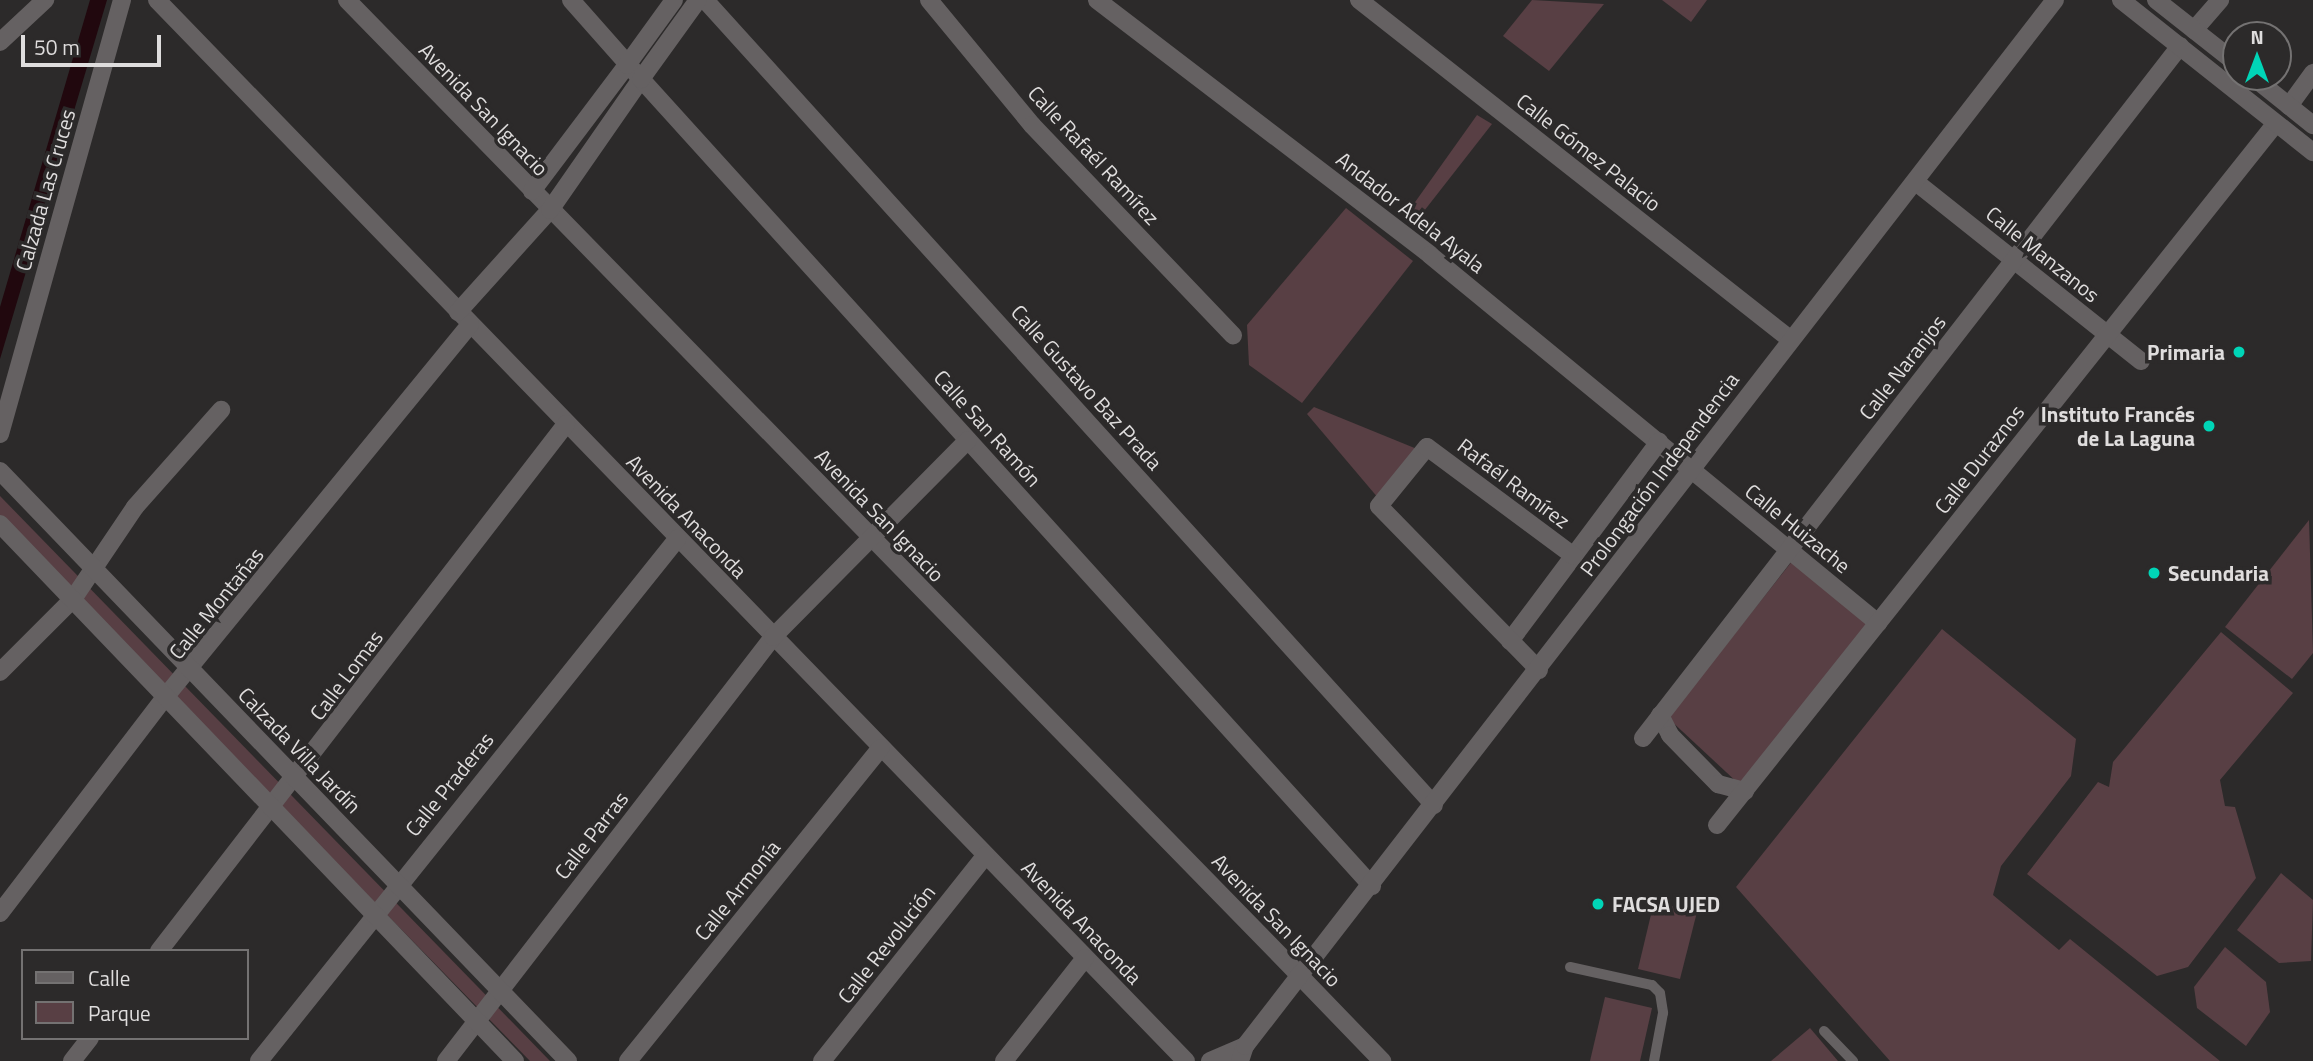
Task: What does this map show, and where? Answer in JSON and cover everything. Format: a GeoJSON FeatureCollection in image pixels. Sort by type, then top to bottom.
{"type":"FeatureCollection","features":[{"type":"Feature","properties":{"kind":"street"},"geometry":{"type":"LineString","coordinates":[[0,42],[45,0]]}},
{"type":"Feature","properties":{"kind":"street","name":"Calzada Las Cruces"},"geometry":{"type":"LineString","coordinates":[[0,434],[122,0]]}},
{"type":"Feature","properties":{"kind":"street","name":"Avenida Anaconda"},"geometry":{"type":"LineString","coordinates":[[156,0],[1186,1061]]}},
{"type":"Feature","properties":{"kind":"street","name":"Avenida San Ignacio"},"geometry":{"type":"LineString","coordinates":[[347,0],[1382,1061]]}},
{"type":"Feature","properties":{"kind":"street","name":"Calle San Ramón"},"geometry":{"type":"LineString","coordinates":[[571,0],[1371,886]]}},
{"type":"Feature","properties":{"kind":"street"},"geometry":{"type":"LineString","coordinates":[[532,191],[674,0]]}},
{"type":"Feature","properties":{"kind":"street","name":"Calle Montañas"},"geometry":{"type":"LineString","coordinates":[[0,913],[166,696],[192,670],[550,210],[698,0]]}},
{"type":"Feature","properties":{"kind":"street","name":"Calle Gustavo Baz Prada"},"geometry":{"type":"LineString","coordinates":[[705,0],[1434,805]]}},
{"type":"Feature","properties":{"kind":"street","name":"Calle Rafaél Ramírez"},"geometry":{"type":"LineString","coordinates":[[929,0],[1032,125],[1233,335]]}},
{"type":"Feature","properties":{"kind":"street","name":"Andador Adela Ayala"},"geometry":{"type":"LineString","coordinates":[[1097,0],[1430,255],[1690,469]]}},
{"type":"Feature","properties":{"kind":"street","name":"Calle Gómez Palacio"},"geometry":{"type":"LineString","coordinates":[[1359,0],[1790,339]]}},
{"type":"Feature","properties":{"kind":"street","name":"Prolongación Independencia"},"geometry":{"type":"LineString","coordinates":[[1299,975],[1539,670],[1790,339],[1917,183],[2055,0]]}},
{"type":"Feature","properties":{"kind":"street"},"geometry":{"type":"LineString","coordinates":[[2121,0],[2313,152]]}},
{"type":"Feature","properties":{"kind":"street"},"geometry":{"type":"LineString","coordinates":[[2156,0],[2222,52]]}},
{"type":"Feature","properties":{"kind":"street"},"geometry":{"type":"LineString","coordinates":[[2194,30],[2220,0]]}},
{"type":"Feature","properties":{"kind":"street","name":"Calle Naranjos"},"geometry":{"type":"LineString","coordinates":[[1643,738],[2180,46]]}},
{"type":"Feature","properties":{"kind":"street"},"geometry":{"type":"LineString","coordinates":[[2289,106],[2313,74]]}},
{"type":"Feature","properties":{"kind":"street"},"geometry":{"type":"LineString","coordinates":[[2270,91],[2313,125]]}},
{"type":"Feature","properties":{"kind":"street","name":"Calle Duraznos"},"geometry":{"type":"LineString","coordinates":[[1717,825],[2276,123]]}},
{"type":"Feature","properties":{"kind":"street","name":"Calle Manzanos"},"geometry":{"type":"LineString","coordinates":[[1917,183],[2141,361]]}},
{"type":"Feature","properties":{"kind":"street"},"geometry":{"type":"LineString","coordinates":[[0,672],[73,599],[135,507],[221,410]]}},
{"type":"Feature","properties":{"kind":"street","name":"Calle Lomas"},"geometry":{"type":"LineString","coordinates":[[161,949],[296,779],[566,424]]}},
{"type":"Feature","properties":{"kind":"street","name":"Calle Parras"},"geometry":{"type":"LineString","coordinates":[[446,1061],[773,637],[968,440]]}},
{"type":"Feature","properties":{"kind":"street"},"geometry":{"type":"LineString","coordinates":[[1539,670],[1510,641],[1659,442]]}},
{"type":"Feature","properties":{"kind":"street","name":"Rafaél Ramírez"},"geometry":{"type":"LineString","coordinates":[[1510,641],[1379,506],[1427,447],[1574,556]]}},
{"type":"Feature","properties":{"kind":"street","name":"Calle Huizache"},"geometry":{"type":"LineString","coordinates":[[1690,469],[1878,623]]}},
{"type":"Feature","properties":{"kind":"street","name":"Calzada Villa Jardín"},"geometry":{"type":"LineString","coordinates":[[0,471],[568,1061]]}},
{"type":"Feature","properties":{"kind":"street"},"geometry":{"type":"LineString","coordinates":[[0,524],[515,1061]]}},
{"type":"Feature","properties":{"kind":"street","name":"Calle Praderas"},"geometry":{"type":"LineString","coordinates":[[259,1061],[398,884],[677,539]]}},
{"type":"Feature","properties":{"kind":"street"},"geometry":{"type":"LineString","coordinates":[[1660,715],[1670,735],[1718,784],[1745,791]]}},
{"type":"Feature","properties":{"kind":"street","name":"Calle Armonía"},"geometry":{"type":"LineString","coordinates":[[628,1061],[881,748]]}},
{"type":"Feature","properties":{"kind":"street","name":"Calle Revolución"},"geometry":{"type":"LineString","coordinates":[[822,1061],[986,855]]}},
{"type":"Feature","properties":{"kind":"street"},"geometry":{"type":"LineString","coordinates":[[1004,1061],[1085,958]]}},
{"type":"Feature","properties":{"kind":"street"},"geometry":{"type":"LineString","coordinates":[[1210,1061],[1243,1054],[1299,975]]}},
{"type":"Feature","properties":{"kind":"street"},"geometry":{"type":"LineString","coordinates":[[72,1061],[88,1040]]}},
{"type":"Feature","properties":{"kind":"lane"},"geometry":{"type":"LineString","coordinates":[[1570,967],[1652,985],[1660,993],[1663,1013],[1654,1061]]}},
{"type":"Feature","properties":{"kind":"lane"},"geometry":{"type":"LineString","coordinates":[[1824,1031],[1853,1061]]}},
{"type":"Feature","properties":{"kind":"green space"},"geometry":{"type":"Polygon","coordinates":[[[1532,0],[1604,4],[1549,71],[1503,36],[1532,0]]]}},
{"type":"Feature","properties":{"kind":"green space"},"geometry":{"type":"Polygon","coordinates":[[[1662,0],[1707,0],[1691,22],[1662,0]]]}},
{"type":"Feature","properties":{"kind":"green space"},"geometry":{"type":"Polygon","coordinates":[[[1477,115],[1492,124],[1417,220],[1408,212],[1477,115]]]}},
{"type":"Feature","properties":{"kind":"green space"},"geometry":{"type":"Polygon","coordinates":[[[1346,208],[1413,261],[1302,403],[1249,365],[1247,325],[1346,208]]]}},
{"type":"Feature","properties":{"kind":"green space"},"geometry":{"type":"Polygon","coordinates":[[[1314,407],[1417,449],[1379,499],[1307,414],[1314,407]]]}},
{"type":"Feature","properties":{"kind":"green space"},"geometry":{"type":"Polygon","coordinates":[[[0,496],[550,1061],[530,1061],[179,702],[0,517],[0,496]]]}},
{"type":"Feature","properties":{"kind":"green space"},"geometry":{"type":"Polygon","coordinates":[[[2309,520],[2313,653],[2292,679],[2225,627],[2309,520]]]}},
{"type":"Feature","properties":{"kind":"green space"},"geometry":{"type":"Polygon","coordinates":[[[1797,555],[1874,618],[1740,785],[1668,718],[1797,555]]]}},
{"type":"Feature","properties":{"kind":"green space"},"geometry":{"type":"Polygon","coordinates":[[[1942,629],[2076,739],[2071,776],[2001,866],[1993,895],[2059,950],[2070,939],[2220,1061],[1890,1061],[1736,887],[1942,629]]]}},
{"type":"Feature","properties":{"kind":"green space"},"geometry":{"type":"Polygon","coordinates":[[[2221,632],[2293,693],[2220,780],[2225,806],[2235,807],[2256,878],[2188,967],[2157,976],[2027,874],[2098,782],[2109,787],[2113,762],[2221,632]]]}},
{"type":"Feature","properties":{"kind":"green space"},"geometry":{"type":"Polygon","coordinates":[[[2281,873],[2313,900],[2311,961],[2279,963],[2237,930],[2281,873]]]}},
{"type":"Feature","properties":{"kind":"green space"},"geometry":{"type":"Polygon","coordinates":[[[1654,902],[1697,912],[1680,979],[1638,969],[1654,902]]]}},
{"type":"Feature","properties":{"kind":"green space"},"geometry":{"type":"Polygon","coordinates":[[[2225,947],[2266,982],[2270,1012],[2246,1046],[2197,1008],[2194,987],[2225,947]]]}},
{"type":"Feature","properties":{"kind":"green space"},"geometry":{"type":"Polygon","coordinates":[[[1605,997],[1652,1008],[1640,1061],[1590,1061],[1605,997]]]}},
{"type":"Feature","properties":{"kind":"green space"},"geometry":{"type":"Polygon","coordinates":[[[1810,1028],[1838,1061],[1771,1061],[1810,1028]]]}},
{"type":"Feature","properties":{"kind":"shaded area"},"geometry":{"type":"Polygon","coordinates":[[[90,0],[107,0],[0,359],[0,307],[90,0]]]}},
{"type":"Feature","properties":{"kind":"place","name":"Primaria"},"geometry":{"type":"Point","coordinates":[2239,352]}},
{"type":"Feature","properties":{"kind":"place","name":"Instituto Francés de La Laguna"},"geometry":{"type":"Point","coordinates":[2209,426]}},
{"type":"Feature","properties":{"kind":"place","name":"Secundaria"},"geometry":{"type":"Point","coordinates":[2154,573]}},
{"type":"Feature","properties":{"kind":"place","name":"FACSA UJED"},"geometry":{"type":"Point","coordinates":[1598,904]}}]}
